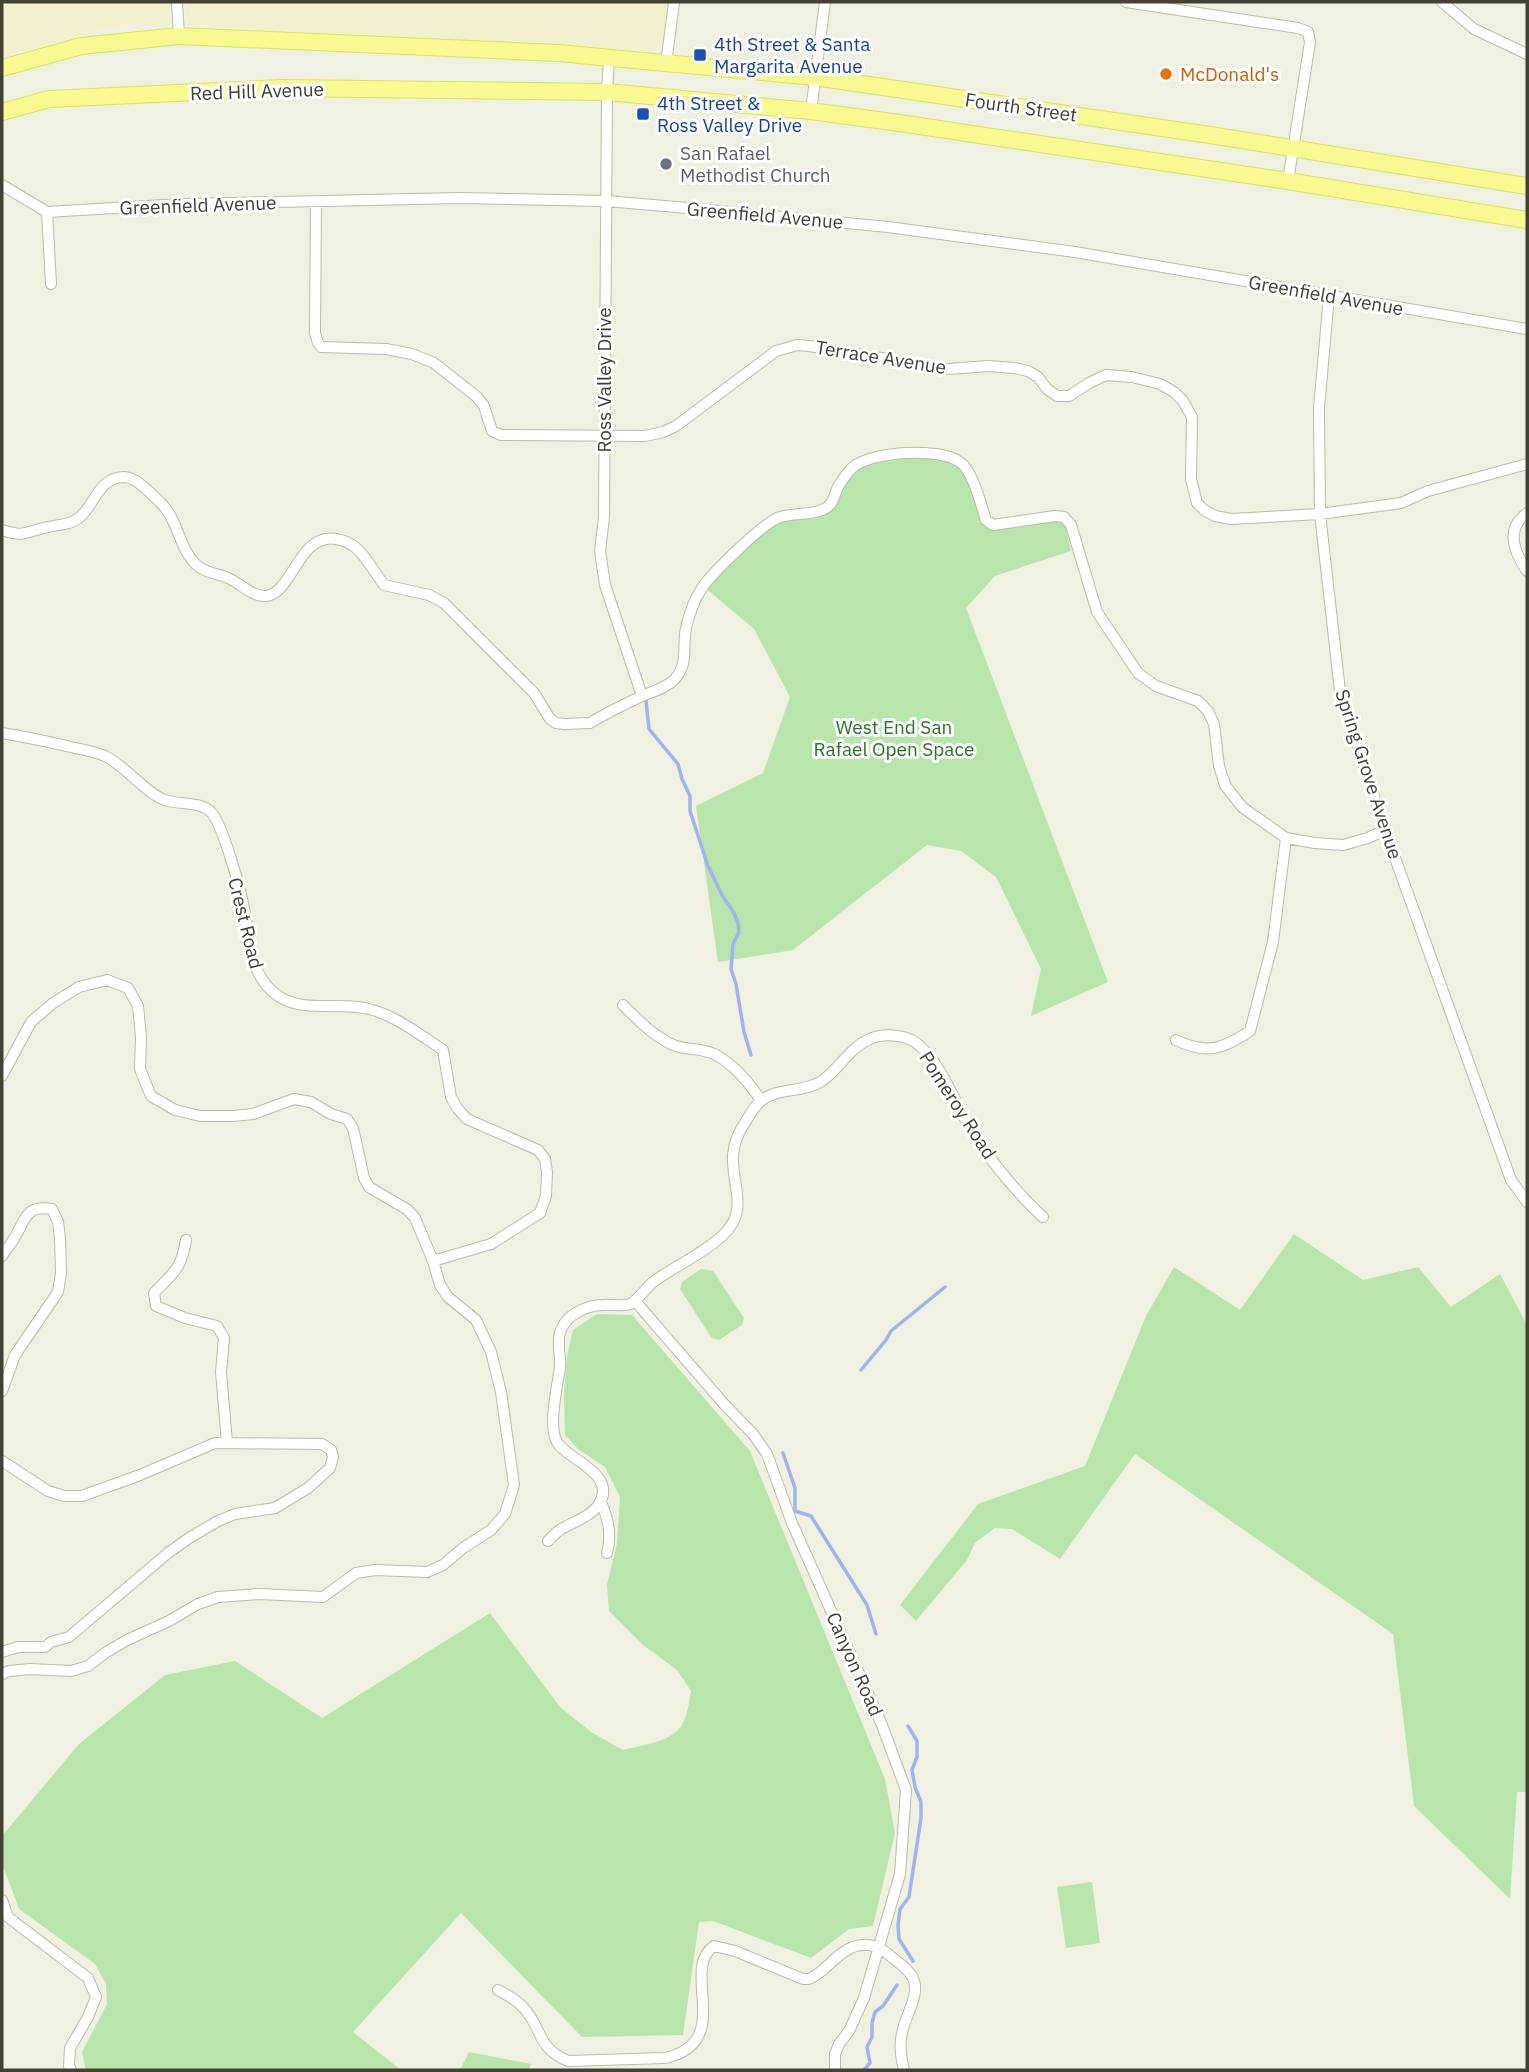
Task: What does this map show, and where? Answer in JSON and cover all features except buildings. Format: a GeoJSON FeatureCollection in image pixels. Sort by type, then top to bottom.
{"type":"FeatureCollection","features":[{"type":"Feature","properties":{"kind":"main road","name":"Fourth Street"},"geometry":{"type":"LineString","coordinates":[[179,36],[512,51],[815,77],[1527,186]]}},
{"type":"Feature","properties":{"kind":"main road"},"geometry":{"type":"LineString","coordinates":[[2,68],[81,46],[179,36]]}},
{"type":"Feature","properties":{"kind":"main road","name":"Red Hill Avenue"},"geometry":{"type":"LineString","coordinates":[[2,112],[49,99],[267,89],[515,91]]}},
{"type":"Feature","properties":{"kind":"main road","name":"Fourth Street"},"geometry":{"type":"LineString","coordinates":[[515,91],[607,92],[811,111],[1288,181],[1527,220]]}},
{"type":"Feature","properties":{"kind":"street"},"geometry":{"type":"LineString","coordinates":[[177,2],[179,36]]}},
{"type":"Feature","properties":{"kind":"street"},"geometry":{"type":"LineString","coordinates":[[666,64],[674,2]]}},
{"type":"Feature","properties":{"kind":"street"},"geometry":{"type":"LineString","coordinates":[[811,111],[825,2]]}},
{"type":"Feature","properties":{"kind":"street"},"geometry":{"type":"LineString","coordinates":[[1126,2],[1298,28],[1308,32],[1310,42],[1288,181]]}},
{"type":"Feature","properties":{"kind":"street"},"geometry":{"type":"LineString","coordinates":[[1442,2],[1474,29],[1527,54]]}},
{"type":"Feature","properties":{"kind":"street","name":"Ross Valley Drive"},"geometry":{"type":"LineString","coordinates":[[609,58],[604,517],[600,551],[605,585],[642,696]]}},
{"type":"Feature","properties":{"kind":"street"},"geometry":{"type":"LineString","coordinates":[[2,185],[47,212],[51,284]]}},
{"type":"Feature","properties":{"kind":"street","name":"Greenfield Avenue"},"geometry":{"type":"LineString","coordinates":[[47,212],[181,204],[460,198],[606,201],[888,227],[1075,252],[1527,329]]}},
{"type":"Feature","properties":{"kind":"street","name":"Terrace Avenue"},"geometry":{"type":"LineString","coordinates":[[316,202],[315,333],[321,347],[386,349],[412,354],[434,363],[477,397],[484,406],[492,431],[500,435],[645,436],[663,432],[676,426],[776,351],[797,345],[947,369],[989,366],[1014,368],[1028,371],[1038,377],[1047,389],[1057,396],[1069,396],[1106,375],[1160,384],[1183,401],[1192,417],[1191,479],[1197,503],[1215,516],[1231,519],[1320,514],[1401,503],[1428,491],[1527,464]]}},
{"type":"Feature","properties":{"kind":"street","name":"Spring Grove Avenue"},"geometry":{"type":"LineString","coordinates":[[1329,296],[1319,408],[1320,514],[1340,691],[1385,830],[1511,1180],[1527,1202]]}},
{"type":"Feature","properties":{"kind":"street"},"geometry":{"type":"LineString","coordinates":[[2,530],[26,534],[74,521],[108,481],[122,477],[134,479],[163,504],[173,520],[184,549],[201,568],[229,578],[256,594],[266,596],[276,592],[309,548],[319,540],[343,540],[356,547],[384,585],[429,595],[444,603],[534,693],[550,719],[564,724],[590,723],[673,681],[680,673],[685,659],[685,630],[703,586],[767,524],[779,517],[822,510],[831,505],[845,475],[855,465],[869,459],[891,455],[944,455],[960,462],[968,471],[986,520],[993,525],[1055,516],[1064,517],[1071,525],[1097,612],[1138,673],[1156,686],[1198,701],[1208,711],[1214,724],[1219,766],[1225,785],[1242,807],[1286,838],[1315,844],[1343,845],[1385,830]]}},
{"type":"Feature","properties":{"kind":"street"},"geometry":{"type":"LineString","coordinates":[[1527,513],[1514,527],[1513,539],[1515,550],[1527,571]]}},
{"type":"Feature","properties":{"kind":"street","name":"Crest Road"},"geometry":{"type":"LineString","coordinates":[[2,733],[43,740],[105,756],[132,774],[157,796],[169,802],[203,807],[212,813],[222,834],[244,906],[251,958],[260,978],[272,991],[299,1006],[345,1005],[370,1009],[403,1024],[443,1050],[451,1097],[467,1119],[538,1150],[545,1159],[547,1172],[546,1195],[540,1213],[491,1244],[433,1261]]}},
{"type":"Feature","properties":{"kind":"street"},"geometry":{"type":"LineString","coordinates":[[1176,1040],[1193,1048],[1214,1048],[1232,1043],[1250,1031],[1273,942],[1286,838]]}},
{"type":"Feature","properties":{"kind":"street"},"geometry":{"type":"LineString","coordinates":[[2,1076],[31,1022],[53,1003],[79,987],[107,980],[128,988],[138,1006],[140,1069],[151,1096],[175,1110],[200,1116],[253,1114],[294,1099],[311,1102],[331,1114],[347,1119],[353,1128],[364,1178],[369,1187],[408,1210],[415,1218],[440,1285],[448,1297],[476,1320],[491,1352],[501,1392],[514,1485],[505,1514],[491,1530],[427,1572],[375,1570],[356,1573],[323,1597],[259,1594],[218,1597],[198,1604],[169,1622],[127,1640],[88,1666],[71,1671],[30,1669],[2,1674]]}},
{"type":"Feature","properties":{"kind":"street"},"geometry":{"type":"LineString","coordinates":[[548,1541],[558,1531],[595,1509],[601,1502],[603,1492],[600,1480],[592,1470],[556,1440],[554,1417],[560,1367],[559,1335],[565,1323],[585,1308],[604,1304],[627,1305],[635,1301],[641,1292],[654,1282],[728,1230],[738,1207],[734,1145],[743,1125],[761,1100],[744,1077],[729,1064],[713,1054],[674,1045],[663,1039],[623,1005]]}},
{"type":"Feature","properties":{"kind":"street","name":"Pomeroy Road"},"geometry":{"type":"LineString","coordinates":[[761,1100],[820,1082],[871,1038],[894,1036],[910,1040],[927,1054],[974,1136],[1025,1201],[1043,1217]]}},
{"type":"Feature","properties":{"kind":"street"},"geometry":{"type":"LineString","coordinates":[[2,1256],[25,1215],[40,1207],[52,1209],[58,1222],[60,1238],[61,1273],[58,1292],[15,1355],[2,1391]]}},
{"type":"Feature","properties":{"kind":"street"},"geometry":{"type":"LineString","coordinates":[[186,1240],[183,1258],[177,1271],[154,1293],[156,1306],[185,1318],[218,1326],[224,1338],[220,1372],[227,1443]]}},
{"type":"Feature","properties":{"kind":"street","name":"Canyon Road"},"geometry":{"type":"LineString","coordinates":[[635,1301],[753,1434],[767,1454],[792,1523],[882,1725],[906,1790],[900,1874],[864,1998],[835,2054],[835,2070]]}},
{"type":"Feature","properties":{"kind":"street"},"geometry":{"type":"LineString","coordinates":[[2,1460],[48,1491],[64,1496],[82,1496],[215,1443],[322,1444],[331,1450],[333,1457],[330,1468],[308,1488],[275,1508],[235,1514],[190,1538],[168,1553],[69,1637],[51,1642],[45,1647],[18,1647],[2,1652]]}},
{"type":"Feature","properties":{"kind":"street"},"geometry":{"type":"LineString","coordinates":[[601,1502],[610,1533],[607,1553]]}},
{"type":"Feature","properties":{"kind":"street"},"geometry":{"type":"LineString","coordinates":[[2,1900],[8,1917],[88,1978],[96,1997],[70,2048],[71,2070]]}},
{"type":"Feature","properties":{"kind":"street"},"geometry":{"type":"LineString","coordinates":[[498,1990],[521,2005],[548,2049],[568,2061],[665,2058],[689,2049],[699,2034],[703,2021],[702,1967],[705,1955],[714,1946],[734,1951],[803,1979],[809,1979],[853,1947],[880,1947],[911,1975],[915,1986],[901,2035],[904,2070]]}},
{"type":"Feature","properties":{"kind":"shaded area"},"geometry":{"type":"Polygon","coordinates":[[[2,2],[168,2],[170,26],[126,24],[2,56],[2,2]]]}},
{"type":"Feature","properties":{"kind":"shaded area"},"geometry":{"type":"Polygon","coordinates":[[[186,2],[668,2],[662,42],[647,53],[187,25],[186,2]]]}},
{"type":"Feature","properties":{"kind":"green space","name":"West End San Rafael Open Space"},"geometry":{"type":"Polygon","coordinates":[[[920,453],[960,462],[993,525],[1064,517],[1071,551],[995,576],[966,608],[1108,982],[1031,1016],[1041,969],[996,877],[961,851],[927,845],[793,950],[718,962],[696,806],[763,773],[790,697],[754,629],[703,586],[779,517],[823,510],[855,465],[920,453]]]}},
{"type":"Feature","properties":{"kind":"green space"},"geometry":{"type":"Polygon","coordinates":[[[1294,1234],[1363,1280],[1418,1267],[1451,1307],[1500,1274],[1527,1325],[1527,1792],[1517,1792],[1510,1899],[1414,1806],[1393,1634],[1135,1454],[1060,1559],[1012,1529],[995,1528],[975,1543],[967,1560],[916,1621],[900,1605],[978,1504],[1085,1466],[1146,1316],[1174,1267],[1240,1310],[1294,1234]]]}},
{"type":"Feature","properties":{"kind":"green space"},"geometry":{"type":"Polygon","coordinates":[[[701,1269],[713,1271],[744,1318],[742,1325],[719,1340],[711,1337],[680,1289],[682,1282],[701,1269]]]}},
{"type":"Feature","properties":{"kind":"green space"},"geometry":{"type":"Polygon","coordinates":[[[597,1314],[632,1315],[750,1451],[885,1779],[895,1833],[873,1926],[849,1929],[811,1958],[713,1921],[699,1922],[683,2035],[582,2037],[461,1913],[353,2032],[401,2070],[86,2070],[82,2052],[107,2004],[106,1984],[95,1964],[19,1909],[2,1863],[2,1836],[79,1744],[165,1675],[235,1661],[322,1718],[490,1613],[560,1707],[591,1732],[623,1750],[661,1740],[680,1728],[686,1716],[691,1691],[677,1670],[643,1645],[609,1611],[607,1585],[617,1543],[620,1497],[605,1467],[578,1449],[565,1435],[567,1356],[573,1330],[597,1314]]]}},
{"type":"Feature","properties":{"kind":"green space"},"geometry":{"type":"Polygon","coordinates":[[[1092,1882],[1100,1943],[1066,1948],[1057,1887],[1092,1882]]]}},
{"type":"Feature","properties":{"kind":"green space"},"geometry":{"type":"Polygon","coordinates":[[[469,2052],[531,2064],[529,2070],[460,2070],[469,2052]]]}},
{"type":"Feature","properties":{"kind":"waterway"},"geometry":{"type":"LineString","coordinates":[[646,701],[649,729],[678,764],[690,796],[690,811],[708,866],[738,923],[739,932],[733,944],[731,969],[751,1055]]}},
{"type":"Feature","properties":{"kind":"waterway"},"geometry":{"type":"LineString","coordinates":[[861,1370],[891,1331],[945,1287]]}},
{"type":"Feature","properties":{"kind":"waterway"},"geometry":{"type":"LineString","coordinates":[[783,1453],[795,1488],[795,1511],[811,1516],[867,1605],[876,1634]]}},
{"type":"Feature","properties":{"kind":"waterway"},"geometry":{"type":"LineString","coordinates":[[908,1726],[917,1741],[917,1757],[912,1770],[921,1802],[921,1818],[909,1897],[900,1909],[898,1925],[899,1939],[913,1961]]}},
{"type":"Feature","properties":{"kind":"waterway"},"geometry":{"type":"LineString","coordinates":[[864,2070],[870,2063],[867,2047],[872,2037],[875,2012],[883,2006],[897,1985]]}},
{"type":"Feature","properties":{"kind":"place","name":"4th Street & Santa Margarita Avenue"},"geometry":{"type":"Point","coordinates":[700,55]}},
{"type":"Feature","properties":{"kind":"place","name":"McDonald's"},"geometry":{"type":"Point","coordinates":[1166,74]}},
{"type":"Feature","properties":{"kind":"place","name":"4th Street & Ross Valley Drive"},"geometry":{"type":"Point","coordinates":[643,114]}},
{"type":"Feature","properties":{"kind":"place","name":"San Rafael Methodist Church"},"geometry":{"type":"Point","coordinates":[666,164]}}]}
